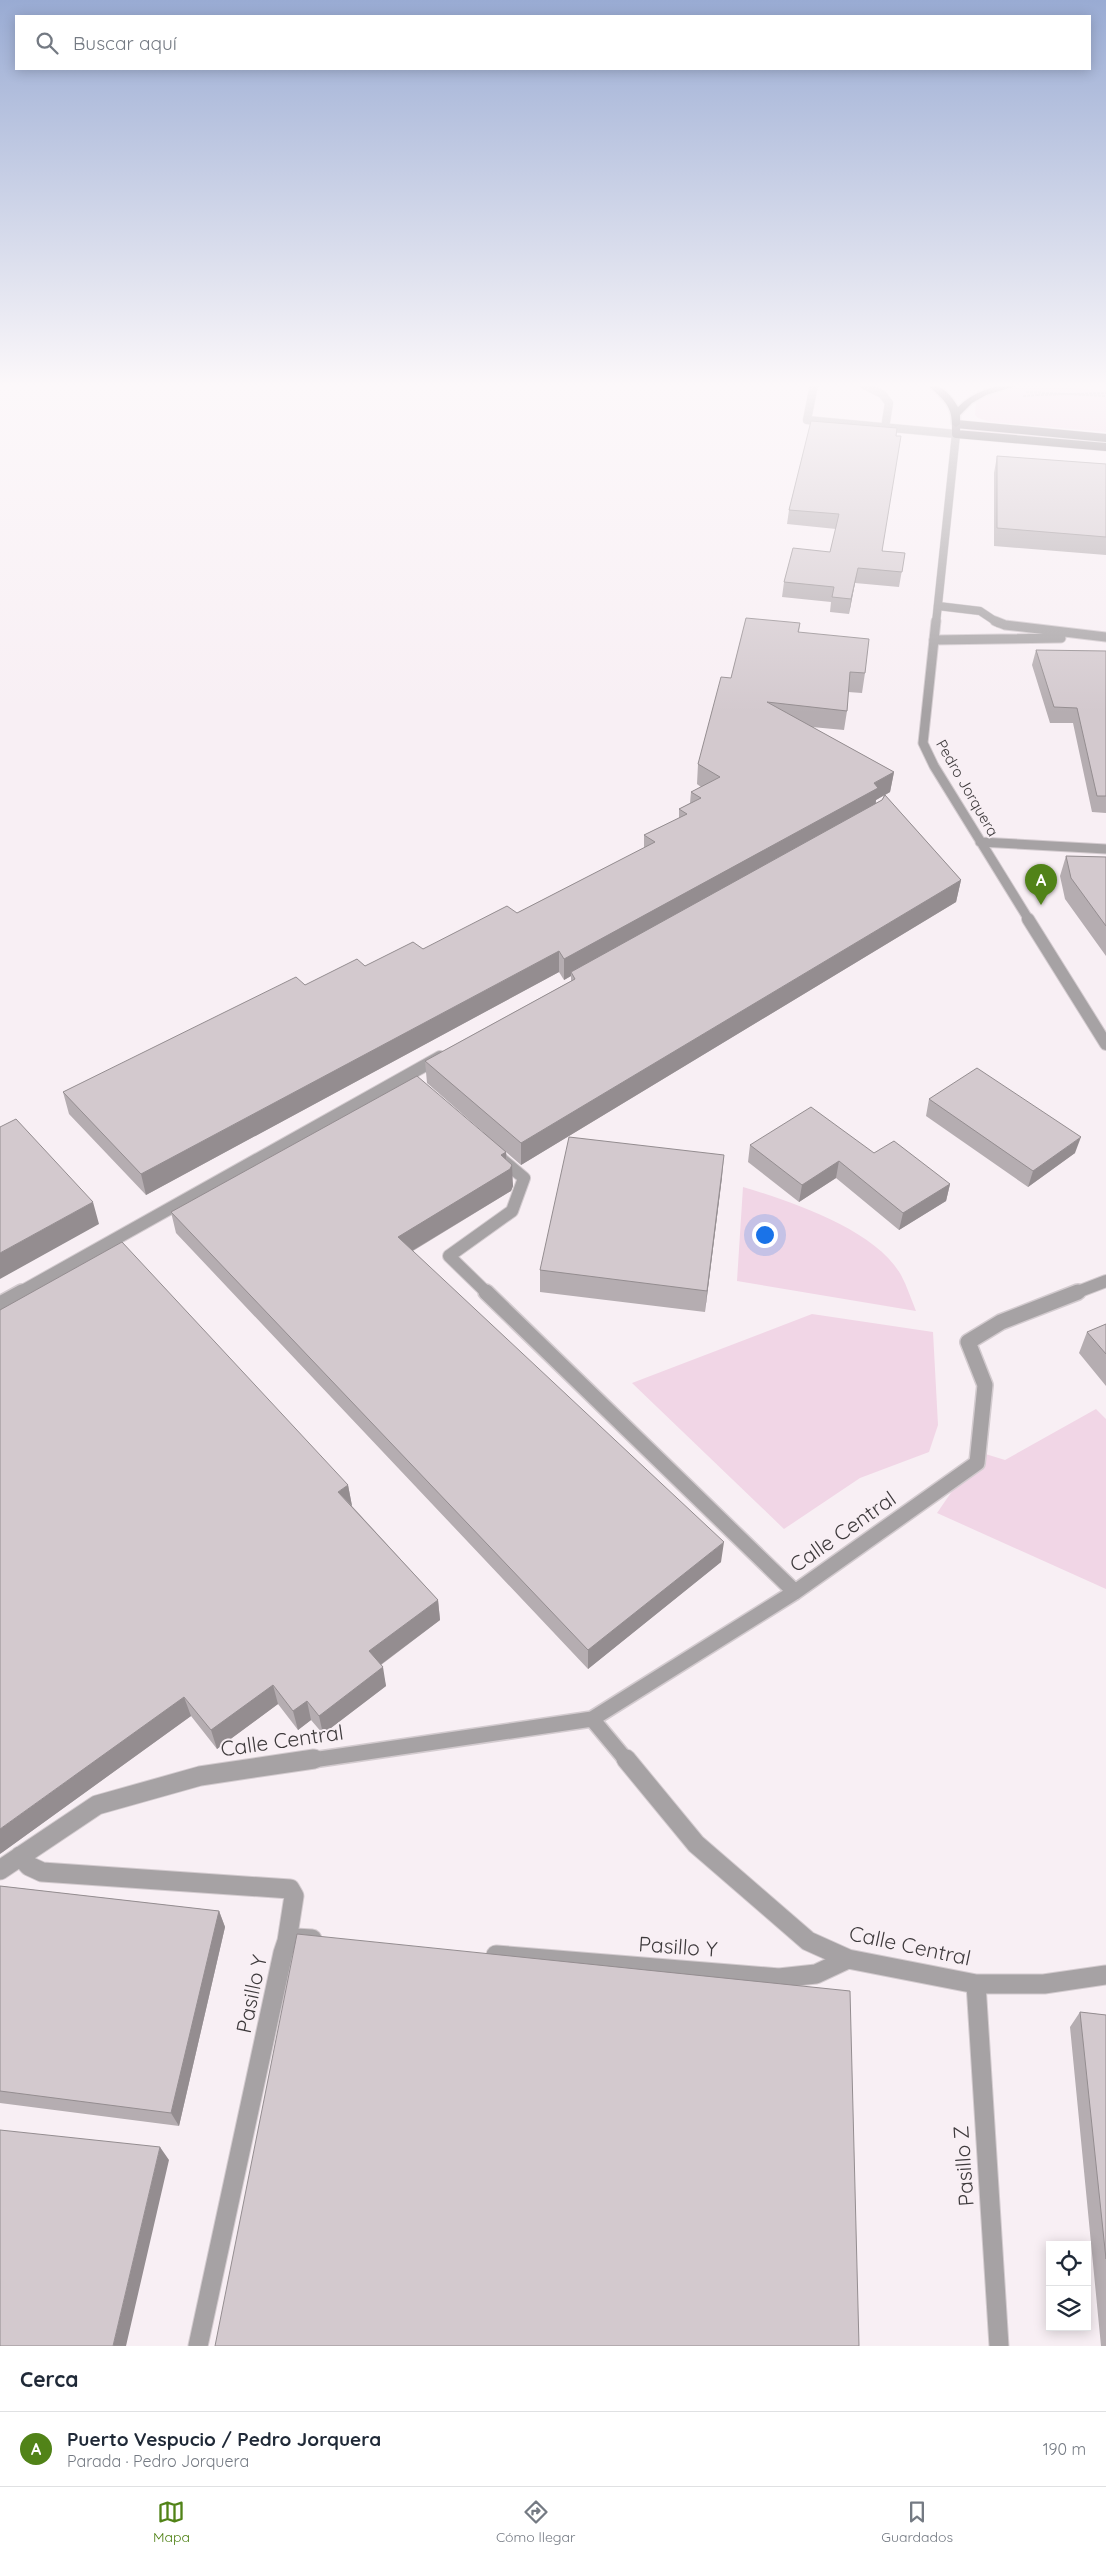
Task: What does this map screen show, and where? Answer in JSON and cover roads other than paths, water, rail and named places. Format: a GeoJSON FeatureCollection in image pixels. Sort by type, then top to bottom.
{"type":"FeatureCollection","features":[{"type":"Feature","properties":{"kind":"street","name":"Pedro Jorquera"},"geometry":{"type":"LineString","coordinates":[[950,494],[923,743],[934,766],[980,842],[1106,1044]]}},
{"type":"Feature","properties":{"kind":"street"},"geometry":{"type":"LineString","coordinates":[[938,606],[985,612],[996,622],[1005,625],[1106,637]]}},
{"type":"Feature","properties":{"kind":"street"},"geometry":{"type":"LineString","coordinates":[[934,640],[976,641],[1011,636],[1106,637]]}},
{"type":"Feature","properties":{"kind":"street"},"geometry":{"type":"LineString","coordinates":[[980,842],[1106,849]]}},
{"type":"Feature","properties":{"kind":"street"},"geometry":{"type":"LineString","coordinates":[[0,1304],[409,1080],[449,1052]]}},
{"type":"Feature","properties":{"kind":"street"},"geometry":{"type":"LineString","coordinates":[[487,1146],[524,1178],[512,1211],[449,1256],[795,1592]]}},
{"type":"Feature","properties":{"kind":"street","name":"Calle Central"},"geometry":{"type":"LineString","coordinates":[[0,1870],[97,1806],[200,1776],[592,1719],[795,1592],[978,1463],[985,1385],[968,1342],[1001,1322],[1106,1281]]}},
{"type":"Feature","properties":{"kind":"street","name":"Calle Central"},"geometry":{"type":"LineString","coordinates":[[592,1719],[696,1844],[808,1941],[848,1959],[976,1984],[1044,1984],[1106,1975]]}},
{"type":"Feature","properties":{"kind":"street"},"geometry":{"type":"LineString","coordinates":[[20,1856],[30,1866],[42,1872],[290,1889],[294,1896],[287,1941]]}},
{"type":"Feature","properties":{"kind":"street","name":"Pasillo Y"},"geometry":{"type":"LineString","coordinates":[[198,2346],[287,1941],[296,1938],[334,1941]]}},
{"type":"Feature","properties":{"kind":"street","name":"Pasillo Y"},"geometry":{"type":"LineString","coordinates":[[479,1954],[779,1978],[816,1974],[848,1959]]}},
{"type":"Feature","properties":{"kind":"street","name":"Pasillo Z"},"geometry":{"type":"LineString","coordinates":[[976,1984],[999,2346]]}},
{"type":"Feature","properties":{"kind":"place","name":"Puerto Vespucio / Pedro Jorquera"},"geometry":{"type":"Point","coordinates":[1041,905]}}]}
